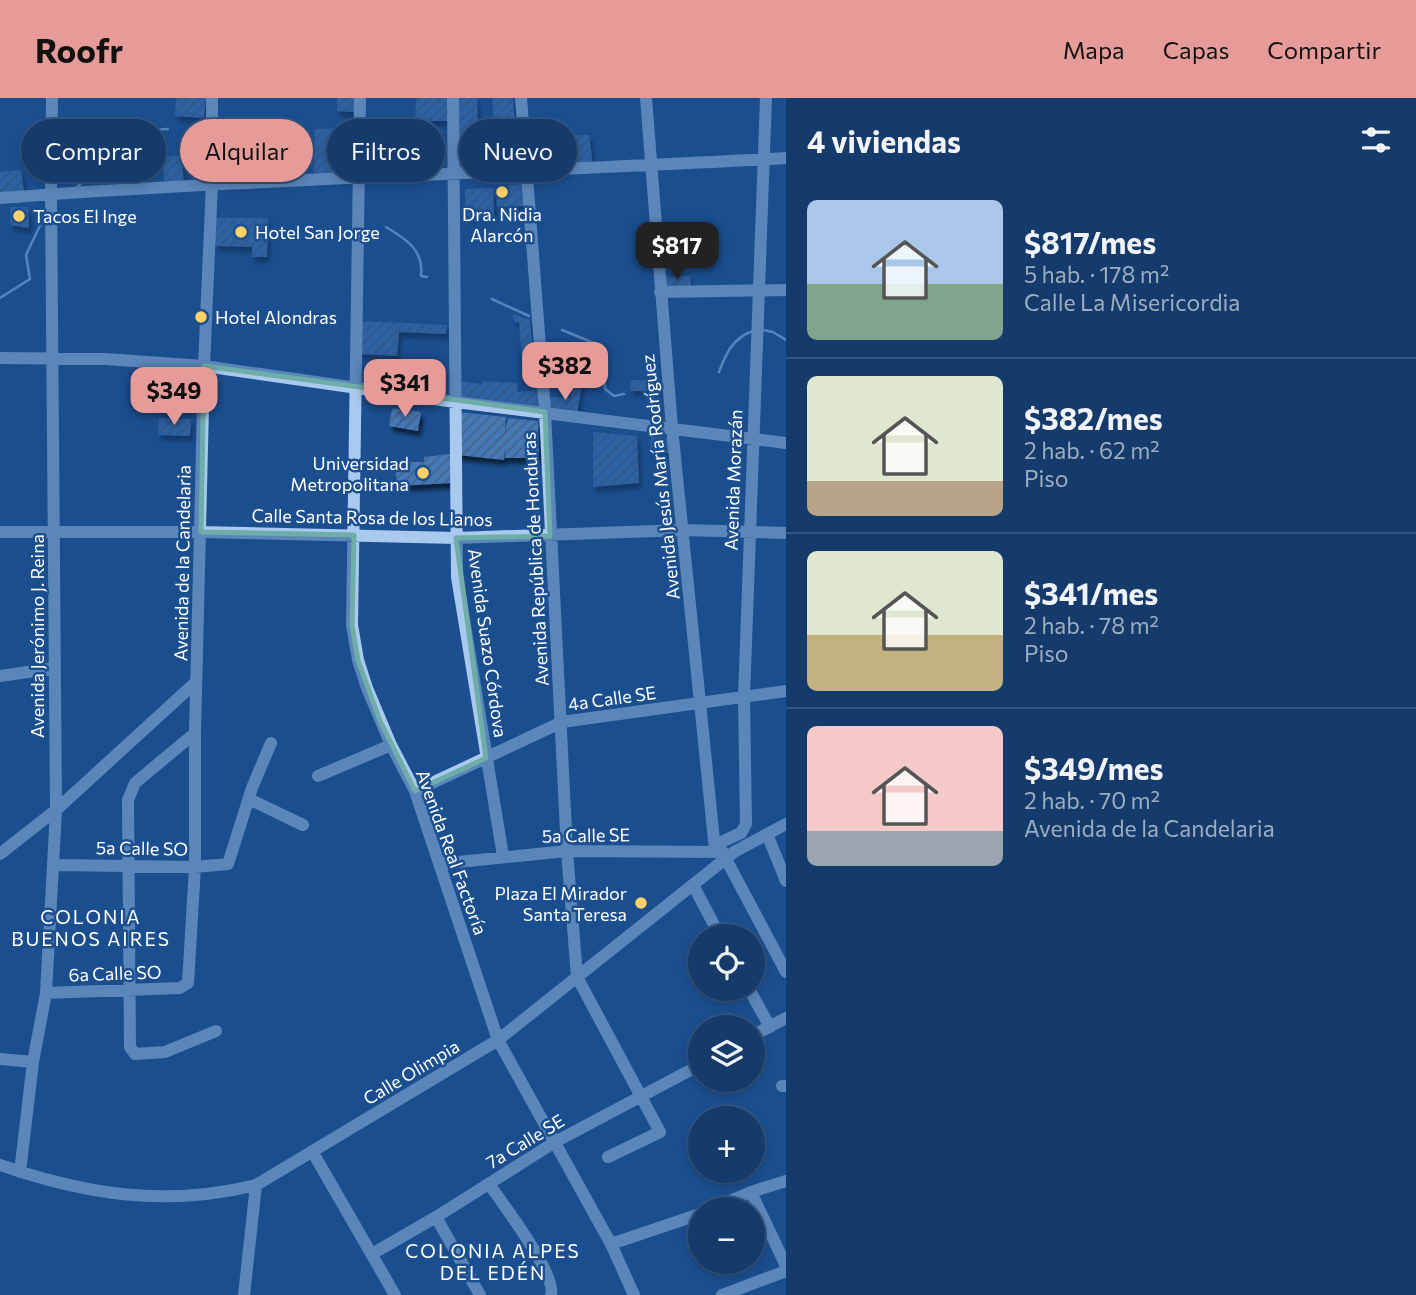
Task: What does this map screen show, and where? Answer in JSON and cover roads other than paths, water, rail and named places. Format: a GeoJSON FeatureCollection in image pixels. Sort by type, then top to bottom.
{"type":"FeatureCollection","features":[{"type":"Feature","properties":{"kind":"street","name":"Avenida Jerónimo J. Reina"},"geometry":{"type":"LineString","coordinates":[[20,1172],[33,1062],[46,993],[55,865],[52,98]]}},
{"type":"Feature","properties":{"kind":"street","name":"Avenida de la Candelaria"},"geometry":{"type":"LineString","coordinates":[[185,987],[188,983],[195,867],[196,682],[204,366],[212,183],[212,98]]}},
{"type":"Feature","properties":{"kind":"street","name":"Avenida Real Factoría"},"geometry":{"type":"LineString","coordinates":[[360,98],[360,119]]}},
{"type":"Feature","properties":{"kind":"street","name":"Avenida Suazo Córdova"},"geometry":{"type":"LineString","coordinates":[[453,98],[457,577],[503,856]]}},
{"type":"Feature","properties":{"kind":"street","name":"Avenida República de Honduras"},"geometry":{"type":"LineString","coordinates":[[521,98],[523,119]]}},
{"type":"Feature","properties":{"kind":"street","name":"Avenida Jesús María Rodríguez"},"geometry":{"type":"LineString","coordinates":[[646,98],[672,428],[702,704],[723,852]]}},
{"type":"Feature","properties":{"kind":"street","name":"Avenida Morazán"},"geometry":{"type":"LineString","coordinates":[[723,852],[746,824],[744,697],[766,98]]}},
{"type":"Feature","properties":{"kind":"street"},"geometry":{"type":"LineString","coordinates":[[577,169],[786,158]]}},
{"type":"Feature","properties":{"kind":"street"},"geometry":{"type":"LineString","coordinates":[[445,175],[459,175]]}},
{"type":"Feature","properties":{"kind":"street"},"geometry":{"type":"LineString","coordinates":[[0,198],[212,183],[327,180]]}},
{"type":"Feature","properties":{"kind":"street","name":"Avenida Real Factoría"},"geometry":{"type":"LineString","coordinates":[[359,182],[352,625],[354,643],[367,688],[391,745],[415,791],[498,1040],[611,1244],[634,1295]]}},
{"type":"Feature","properties":{"kind":"street","name":"Avenida República de Honduras"},"geometry":{"type":"LineString","coordinates":[[528,182],[545,412],[567,852],[577,977]]}},
{"type":"Feature","properties":{"kind":"street"},"geometry":{"type":"LineString","coordinates":[[660,292],[786,290]]}},
{"type":"Feature","properties":{"kind":"street"},"geometry":{"type":"LineString","coordinates":[[0,358],[105,359],[204,366],[455,402],[786,443]]}},
{"type":"Feature","properties":{"kind":"street","name":"Calle Santa Rosa de los Llanos"},"geometry":{"type":"LineString","coordinates":[[0,532],[54,530],[456,538],[683,530],[786,533]]}},
{"type":"Feature","properties":{"kind":"street"},"geometry":{"type":"LineString","coordinates":[[0,676],[55,668]]}},
{"type":"Feature","properties":{"kind":"street"},"geometry":{"type":"LineString","coordinates":[[0,854],[56,810],[196,682]]}},
{"type":"Feature","properties":{"kind":"street","name":"4a Calle SE"},"geometry":{"type":"LineString","coordinates":[[415,791],[562,722],[786,691]]}},
{"type":"Feature","properties":{"kind":"street"},"geometry":{"type":"LineString","coordinates":[[195,733],[135,783],[128,800],[130,1047],[135,1054],[165,1052],[216,1031]]}},
{"type":"Feature","properties":{"kind":"street"},"geometry":{"type":"LineString","coordinates":[[271,743],[249,799],[303,825]]}},
{"type":"Feature","properties":{"kind":"street"},"geometry":{"type":"LineString","coordinates":[[318,776],[391,745]]}},
{"type":"Feature","properties":{"kind":"street","name":"5a Calle SO"},"geometry":{"type":"LineString","coordinates":[[55,865],[195,867],[228,864],[249,799]]}},
{"type":"Feature","properties":{"kind":"street","name":"Calle Olimpia"},"geometry":{"type":"LineString","coordinates":[[0,1165],[77,1189],[148,1197],[212,1194],[256,1185],[498,1040],[693,885],[723,852],[786,824]]}},
{"type":"Feature","properties":{"kind":"street"},"geometry":{"type":"LineString","coordinates":[[767,834],[786,881]]}},
{"type":"Feature","properties":{"kind":"street","name":"5a Calle SE"},"geometry":{"type":"LineString","coordinates":[[439,864],[567,852],[723,852]]}},
{"type":"Feature","properties":{"kind":"street"},"geometry":{"type":"LineString","coordinates":[[723,852],[786,972]]}},
{"type":"Feature","properties":{"kind":"street"},"geometry":{"type":"LineString","coordinates":[[693,885],[714,924]]}},
{"type":"Feature","properties":{"kind":"street"},"geometry":{"type":"LineString","coordinates":[[577,977],[660,1132],[608,1157]]}},
{"type":"Feature","properties":{"kind":"street","name":"6a Calle SO"},"geometry":{"type":"LineString","coordinates":[[46,993],[185,987]]}},
{"type":"Feature","properties":{"kind":"street"},"geometry":{"type":"LineString","coordinates":[[755,1001],[769,1027]]}},
{"type":"Feature","properties":{"kind":"street"},"geometry":{"type":"LineString","coordinates":[[765,1029],[786,1018]]}},
{"type":"Feature","properties":{"kind":"street"},"geometry":{"type":"LineString","coordinates":[[0,1059],[33,1062]]}},
{"type":"Feature","properties":{"kind":"street","name":"7a Calle SE"},"geometry":{"type":"LineString","coordinates":[[372,1254],[555,1142],[688,1071]]}},
{"type":"Feature","properties":{"kind":"street"},"geometry":{"type":"LineString","coordinates":[[313,1151],[395,1295]]}},
{"type":"Feature","properties":{"kind":"street"},"geometry":{"type":"LineString","coordinates":[[739,1197],[786,1181]]}},
{"type":"Feature","properties":{"kind":"street"},"geometry":{"type":"LineString","coordinates":[[489,1184],[543,1265],[553,1289],[551,1295]]}},
{"type":"Feature","properties":{"kind":"street"},"geometry":{"type":"LineString","coordinates":[[244,1295],[256,1185]]}},
{"type":"Feature","properties":{"kind":"street"},"geometry":{"type":"LineString","coordinates":[[722,1295],[786,1268],[751,1192]]}},
{"type":"Feature","properties":{"kind":"street"},"geometry":{"type":"LineString","coordinates":[[436,1217],[480,1295]]}},
{"type":"Feature","properties":{"kind":"street"},"geometry":{"type":"LineString","coordinates":[[611,1244],[688,1218]]}},
{"type":"Feature","properties":{"kind":"waterway"},"geometry":{"type":"LineString","coordinates":[[77,187],[92,173],[107,144],[117,136],[129,131],[168,129]]}},
{"type":"Feature","properties":{"kind":"waterway"},"geometry":{"type":"LineString","coordinates":[[0,298],[30,279],[26,255],[46,213]]}},
{"type":"Feature","properties":{"kind":"waterway"},"geometry":{"type":"LineString","coordinates":[[386,227],[417,252],[421,276],[427,277]]}},
{"type":"Feature","properties":{"kind":"waterway"},"geometry":{"type":"LineString","coordinates":[[492,299],[529,316]]}},
{"type":"Feature","properties":{"kind":"waterway"},"geometry":{"type":"LineString","coordinates":[[562,330],[599,345],[603,353],[605,389],[614,396],[624,394]]}},
{"type":"Feature","properties":{"kind":"waterway"},"geometry":{"type":"LineString","coordinates":[[763,330],[773,332],[786,340]]}},
{"type":"Feature","properties":{"kind":"waterway"},"geometry":{"type":"LineString","coordinates":[[719,372],[731,347],[753,331]]}},
{"type":"Feature","properties":{"kind":"place","name":"Dra. Nidia Alarcón"},"geometry":{"type":"Point","coordinates":[502,192]}},
{"type":"Feature","properties":{"kind":"place","name":"Tacos El Inge"},"geometry":{"type":"Point","coordinates":[19,216]}},
{"type":"Feature","properties":{"kind":"place","name":"Hotel San Jorge"},"geometry":{"type":"Point","coordinates":[241,232]}},
{"type":"Feature","properties":{"kind":"place","name":"Hotel Alondras"},"geometry":{"type":"Point","coordinates":[201,317]}},
{"type":"Feature","properties":{"kind":"place","name":"Universidad Metropolitana"},"geometry":{"type":"Point","coordinates":[423,473]}},
{"type":"Feature","properties":{"kind":"place","name":"Plaza El Mirador Santa Teresa"},"geometry":{"type":"Point","coordinates":[641,903]}},
{"type":"Feature","properties":{"kind":"district","name":"COLONIA BUENOS AIRES"},"geometry":{"type":"Point","coordinates":[91,927]}},
{"type":"Feature","properties":{"kind":"district","name":"COLONIA ALPES DEL EDÉN"},"geometry":{"type":"Point","coordinates":[493,1261]}}]}
